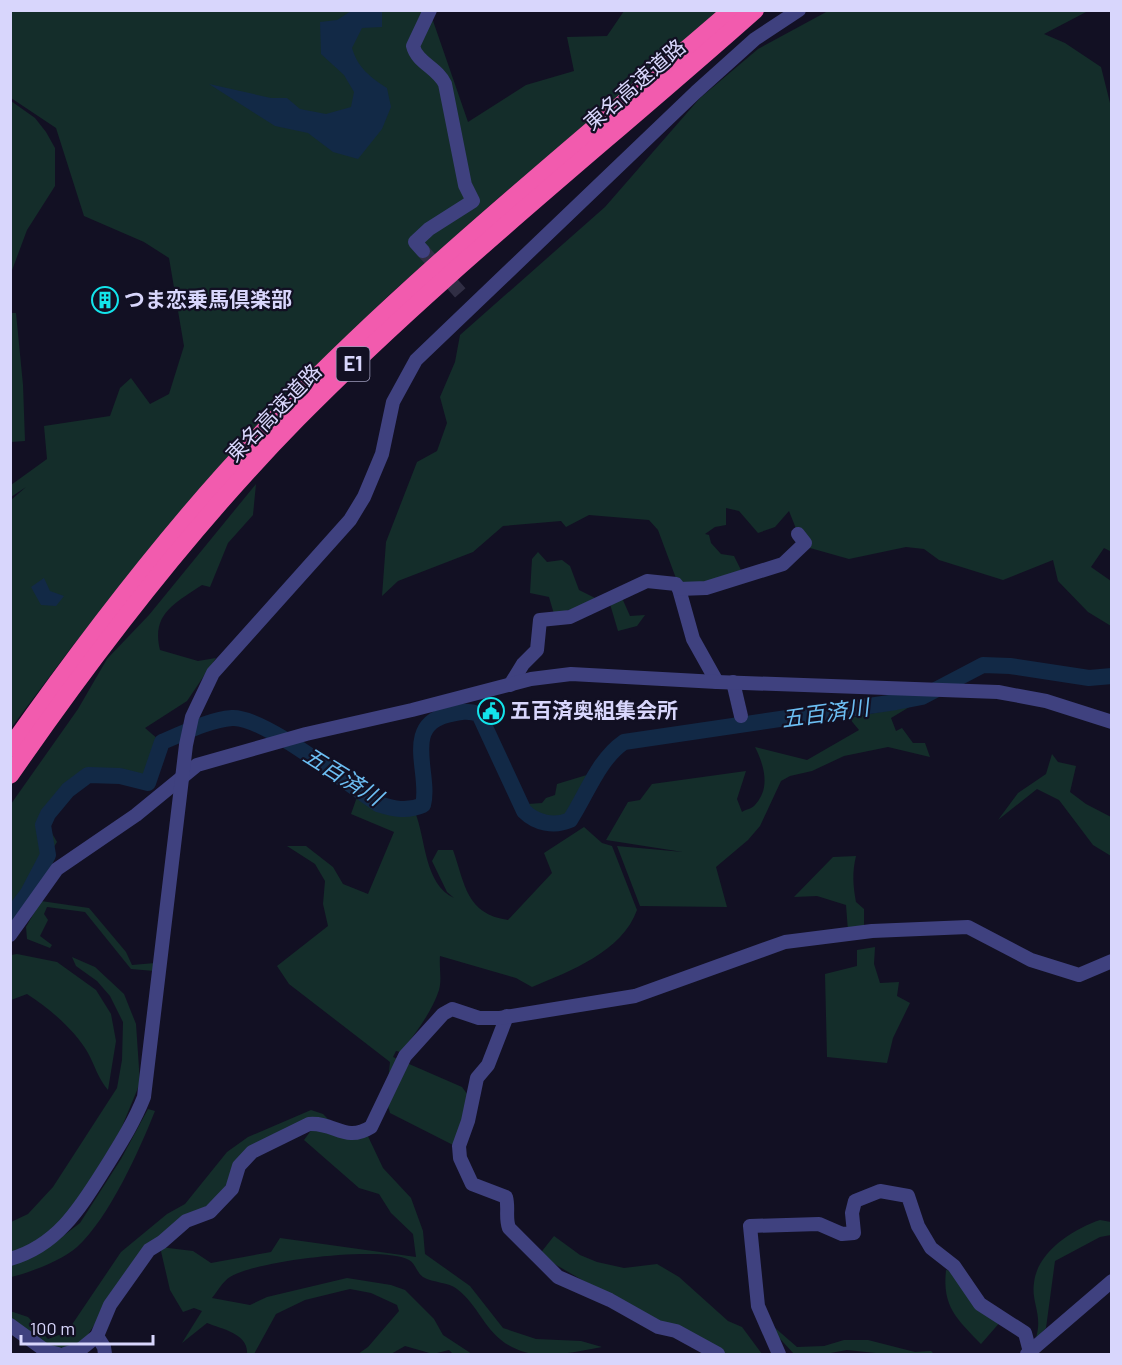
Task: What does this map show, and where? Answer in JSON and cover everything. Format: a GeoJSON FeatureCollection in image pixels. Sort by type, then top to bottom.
{"type":"FeatureCollection","features":[{"type":"Feature","properties":{"kind":"highway","name":"東名高速道路"},"geometry":{"type":"LineString","coordinates":[[10,748],[75,657],[141,573],[225,472],[285,409],[417,282],[732,10]]}},
{"type":"Feature","properties":{"kind":"highway","name":"東名高速道路"},"geometry":{"type":"LineString","coordinates":[[10,775],[138,600],[196,529],[296,420],[428,293],[755,10]]}},
{"type":"Feature","properties":{"kind":"street"},"geometry":{"type":"LineString","coordinates":[[423,251],[415,243],[429,229],[473,201],[465,185],[445,84],[442,78],[414,53],[412,46],[430,10]]}},
{"type":"Feature","properties":{"kind":"street"},"geometry":{"type":"LineString","coordinates":[[10,1259],[46,1242],[69,1222],[126,1134],[144,1097],[158,995],[186,745],[192,717],[213,673],[228,653],[350,520],[375,476],[393,402],[403,381],[417,360],[467,301],[755,39],[799,10]]}},
{"type":"Feature","properties":{"kind":"street"},"geometry":{"type":"LineString","coordinates":[[679,589],[706,588],[783,564],[805,543],[798,534]]}},
{"type":"Feature","properties":{"kind":"street"},"geometry":{"type":"LineString","coordinates":[[510,685],[523,664],[537,650],[540,620],[570,617],[647,581],[676,584],[693,639],[717,682]]}},
{"type":"Feature","properties":{"kind":"street"},"geometry":{"type":"LineString","coordinates":[[10,934],[57,869],[96,844],[181,780],[196,765],[286,740],[510,685],[571,674],[942,690],[1027,697],[1112,722]]}},
{"type":"Feature","properties":{"kind":"street"},"geometry":{"type":"LineString","coordinates":[[733,682],[741,716]]}},
{"type":"Feature","properties":{"kind":"street"},"geometry":{"type":"LineString","coordinates":[[65,1354],[81,1349],[97,1336],[110,1305],[149,1250],[186,1221],[210,1212],[232,1189],[239,1166],[252,1152],[309,1124],[319,1123],[349,1134],[360,1134],[371,1127],[405,1056],[443,1014],[452,1009],[479,1018],[507,1016],[635,996],[785,942],[872,931],[968,927],[1031,960],[1079,975],[1111,963]]}},
{"type":"Feature","properties":{"kind":"street"},"geometry":{"type":"LineString","coordinates":[[507,1016],[488,1065],[477,1078],[468,1122],[459,1146],[460,1158],[472,1184],[506,1197],[509,1207],[506,1218],[509,1228],[558,1277],[610,1300],[658,1327],[676,1331],[718,1354]]}},
{"type":"Feature","properties":{"kind":"street"},"geometry":{"type":"LineString","coordinates":[[778,1354],[760,1317],[750,1226],[819,1224],[842,1234],[854,1233],[852,1213],[855,1201],[880,1191],[908,1196],[918,1226],[931,1248],[954,1266],[980,1304],[1025,1333],[1028,1353]]}},
{"type":"Feature","properties":{"kind":"street"},"geometry":{"type":"LineString","coordinates":[[1028,1353],[1112,1281]]}},
{"type":"Feature","properties":{"kind":"street"},"geometry":{"type":"LineString","coordinates":[[10,1325],[46,1351],[58,1354]]}},
{"type":"Feature","properties":{"kind":"street"},"geometry":{"type":"LineString","coordinates":[[97,1336],[104,1347],[105,1354]]}},
{"type":"Feature","properties":{"kind":"green space"},"geometry":{"type":"Polygon","coordinates":[[[10,11],[424,11],[431,15],[468,122],[526,85],[574,71],[567,37],[607,36],[624,11],[719,11],[495,201],[388,296],[276,408],[74,644],[11,728],[11,500],[26,487],[11,497],[11,485],[47,459],[44,426],[110,416],[120,388],[131,378],[150,404],[169,394],[184,346],[169,258],[144,242],[84,216],[56,128],[11,98],[10,11]]]}},
{"type":"Feature","properties":{"kind":"green space"},"geometry":{"type":"Polygon","coordinates":[[[828,11],[1088,11],[1044,34],[1065,43],[1101,67],[1111,107],[1112,552],[1104,548],[1091,567],[1111,581],[1111,626],[1088,612],[1058,581],[1053,560],[1003,580],[939,560],[924,549],[906,547],[849,559],[803,546],[789,511],[775,527],[758,533],[739,511],[726,508],[726,525],[715,527],[705,534],[709,535],[711,543],[721,554],[734,556],[741,570],[706,588],[677,581],[658,530],[649,520],[589,515],[566,527],[561,521],[503,526],[473,552],[398,581],[382,596],[386,542],[417,462],[437,451],[447,423],[440,397],[455,362],[460,335],[605,207],[700,98],[758,49],[828,11]]]}},
{"type":"Feature","properties":{"kind":"green space"},"geometry":{"type":"Polygon","coordinates":[[[11,101],[35,118],[55,148],[55,186],[27,230],[11,273],[11,101]]]}},
{"type":"Feature","properties":{"kind":"green space"},"geometry":{"type":"Polygon","coordinates":[[[11,313],[16,313],[23,385],[25,441],[11,442],[11,313]]]}},
{"type":"Feature","properties":{"kind":"green space"},"geometry":{"type":"Polygon","coordinates":[[[256,484],[253,515],[228,543],[210,587],[202,585],[174,604],[162,618],[159,627],[160,650],[198,661],[216,658],[187,701],[145,728],[159,740],[145,780],[96,777],[75,785],[66,794],[49,828],[57,842],[36,875],[34,892],[11,925],[11,804],[78,709],[107,659],[149,615],[256,484]]]}},
{"type":"Feature","properties":{"kind":"green space"},"geometry":{"type":"Polygon","coordinates":[[[538,552],[547,562],[562,560],[570,566],[579,590],[595,598],[580,607],[554,614],[549,597],[530,593],[532,559],[538,552]]]}},
{"type":"Feature","properties":{"kind":"green space"},"geometry":{"type":"Polygon","coordinates":[[[622,598],[630,616],[645,615],[637,626],[618,631],[610,604],[622,598]]]}},
{"type":"Feature","properties":{"kind":"green space"},"geometry":{"type":"Polygon","coordinates":[[[1003,660],[1092,673],[1111,671],[1111,680],[1082,682],[1007,669],[985,668],[939,684],[973,665],[1003,660]]]}},
{"type":"Feature","properties":{"kind":"green space"},"geometry":{"type":"Polygon","coordinates":[[[911,706],[891,718],[896,731],[902,728],[913,743],[925,743],[930,757],[888,747],[844,756],[812,771],[790,776],[781,781],[760,826],[748,840],[716,867],[727,907],[640,906],[617,846],[683,852],[606,840],[628,802],[640,800],[652,784],[746,771],[737,799],[742,812],[754,806],[763,791],[763,769],[755,747],[807,760],[859,730],[849,718],[911,706]]]}},
{"type":"Feature","properties":{"kind":"green space"},"geometry":{"type":"Polygon","coordinates":[[[1052,754],[1058,762],[1076,766],[1070,792],[1086,804],[1111,817],[1111,856],[1093,845],[1059,800],[1037,789],[998,820],[1018,793],[1046,774],[1052,754]]]}},
{"type":"Feature","properties":{"kind":"green space"},"geometry":{"type":"Polygon","coordinates":[[[590,774],[586,791],[566,816],[554,820],[529,811],[528,804],[542,803],[546,798],[555,795],[557,784],[590,774]]]}},
{"type":"Feature","properties":{"kind":"green space"},"geometry":{"type":"Polygon","coordinates":[[[357,797],[387,812],[415,812],[427,860],[437,882],[444,891],[454,898],[447,892],[432,861],[438,850],[453,850],[469,895],[475,904],[494,917],[508,920],[552,873],[544,853],[584,827],[602,843],[612,846],[637,910],[630,925],[620,938],[607,949],[578,967],[532,987],[516,978],[440,956],[440,982],[436,998],[428,1015],[412,1038],[401,1052],[396,1051],[393,1057],[462,1087],[470,1098],[457,1147],[390,1113],[386,1100],[390,1062],[289,984],[277,966],[328,926],[323,904],[325,881],[315,864],[287,846],[306,846],[333,867],[343,884],[368,894],[394,832],[351,814],[357,797]]]}},
{"type":"Feature","properties":{"kind":"green space"},"geometry":{"type":"Polygon","coordinates":[[[856,856],[853,873],[854,890],[856,902],[864,909],[864,929],[848,931],[846,905],[817,896],[794,897],[833,857],[856,856]]]}},
{"type":"Feature","properties":{"kind":"green space"},"geometry":{"type":"Polygon","coordinates":[[[41,901],[89,908],[126,952],[132,965],[155,963],[154,971],[131,969],[85,912],[47,907],[44,914],[48,920],[40,936],[52,945],[50,948],[27,939],[26,927],[41,901]]]}},
{"type":"Feature","properties":{"kind":"green space"},"geometry":{"type":"Polygon","coordinates":[[[875,947],[874,964],[880,983],[899,982],[897,996],[910,1003],[893,1038],[887,1063],[827,1057],[825,974],[857,966],[857,950],[875,947]]]}},
{"type":"Feature","properties":{"kind":"green space"},"geometry":{"type":"Polygon","coordinates":[[[17,954],[57,962],[96,990],[111,1014],[116,1041],[108,1090],[83,1044],[61,1020],[27,994],[11,1000],[11,955],[17,954]]]}},
{"type":"Feature","properties":{"kind":"green space"},"geometry":{"type":"Polygon","coordinates":[[[72,957],[95,967],[124,994],[136,1024],[140,1083],[121,1129],[74,1207],[40,1240],[11,1254],[11,1222],[28,1214],[53,1187],[117,1088],[122,1060],[123,1022],[110,996],[97,981],[76,966],[72,957]]]}},
{"type":"Feature","properties":{"kind":"green space"},"geometry":{"type":"Polygon","coordinates":[[[148,1109],[155,1111],[141,1145],[112,1202],[89,1234],[63,1257],[11,1277],[11,1264],[54,1243],[80,1223],[121,1159],[148,1109]]]}},
{"type":"Feature","properties":{"kind":"green space"},"geometry":{"type":"Polygon","coordinates":[[[311,1110],[323,1114],[337,1128],[317,1119],[239,1160],[220,1197],[146,1247],[89,1333],[85,1343],[54,1350],[11,1321],[10,1311],[28,1317],[48,1339],[67,1332],[121,1252],[167,1214],[185,1204],[227,1152],[248,1137],[311,1110]]]}},
{"type":"Feature","properties":{"kind":"green space"},"geometry":{"type":"Polygon","coordinates":[[[315,1125],[365,1130],[383,1168],[411,1198],[423,1231],[425,1254],[470,1286],[503,1328],[536,1339],[581,1341],[602,1347],[551,1355],[521,1351],[499,1338],[454,1287],[423,1277],[409,1260],[373,1254],[319,1257],[264,1265],[230,1277],[212,1298],[250,1305],[267,1297],[347,1278],[391,1285],[405,1290],[434,1319],[443,1335],[472,1354],[453,1354],[449,1350],[433,1354],[405,1346],[391,1354],[358,1354],[368,1347],[399,1311],[397,1305],[371,1293],[350,1289],[305,1300],[276,1314],[254,1354],[247,1354],[244,1342],[233,1333],[207,1323],[182,1343],[202,1311],[194,1308],[183,1312],[170,1290],[160,1247],[193,1251],[211,1263],[271,1252],[280,1238],[416,1257],[413,1234],[391,1213],[379,1194],[359,1188],[304,1140],[315,1125]]]}},
{"type":"Feature","properties":{"kind":"green space"},"geometry":{"type":"Polygon","coordinates":[[[1100,1220],[1111,1222],[1111,1235],[1100,1237],[1055,1261],[1046,1328],[1036,1338],[1038,1315],[1034,1283],[1042,1261],[1058,1243],[1079,1229],[1100,1220]]]}},
{"type":"Feature","properties":{"kind":"green space"},"geometry":{"type":"Polygon","coordinates":[[[554,1236],[580,1255],[597,1262],[624,1268],[657,1264],[679,1277],[728,1321],[742,1327],[762,1354],[725,1354],[658,1324],[539,1255],[554,1236]]]}},
{"type":"Feature","properties":{"kind":"green space"},"geometry":{"type":"Polygon","coordinates":[[[946,1270],[952,1271],[1001,1321],[981,1344],[953,1312],[946,1294],[946,1270]]]}},
{"type":"Feature","properties":{"kind":"green space"},"geometry":{"type":"Polygon","coordinates":[[[774,1327],[797,1347],[824,1346],[844,1340],[868,1340],[915,1352],[931,1351],[934,1354],[885,1354],[847,1350],[825,1354],[794,1354],[772,1330],[774,1327]]]}},
{"type":"Feature","properties":{"kind":"water"},"geometry":{"type":"Polygon","coordinates":[[[351,11],[382,11],[382,27],[362,28],[352,48],[365,71],[387,88],[391,107],[382,129],[358,159],[333,152],[308,133],[275,126],[209,84],[271,98],[287,98],[300,109],[326,114],[351,107],[354,92],[344,75],[321,54],[320,22],[337,20],[351,11]]]}},
{"type":"Feature","properties":{"kind":"water"},"geometry":{"type":"Polygon","coordinates":[[[44,578],[50,591],[64,596],[56,606],[41,605],[31,587],[44,578]]]}},
{"type":"Feature","properties":{"kind":"waterway","name":"五百済川"},"geometry":{"type":"LineString","coordinates":[[10,917],[28,893],[48,855],[43,825],[48,814],[68,790],[88,775],[120,776],[148,783],[162,742],[196,727],[223,719],[246,720],[264,728],[284,739],[378,804],[406,809],[423,805],[421,753],[425,729],[433,721],[447,715],[463,712],[479,714],[524,811],[540,821],[558,823],[570,820],[600,768],[615,749],[624,742],[922,697],[983,665],[1010,666],[1089,678],[1112,676]]}},
{"type":"Feature","properties":{"kind":"tunnel"},"geometry":{"type":"LineString","coordinates":[[423,251],[464,297]]}},
{"type":"Feature","properties":{"kind":"place","name":"つま恋乗馬倶楽部"},"geometry":{"type":"Point","coordinates":[105,300]}},
{"type":"Feature","properties":{"kind":"place","name":"五百済奥組集会所"},"geometry":{"type":"Point","coordinates":[491,711]}}]}
